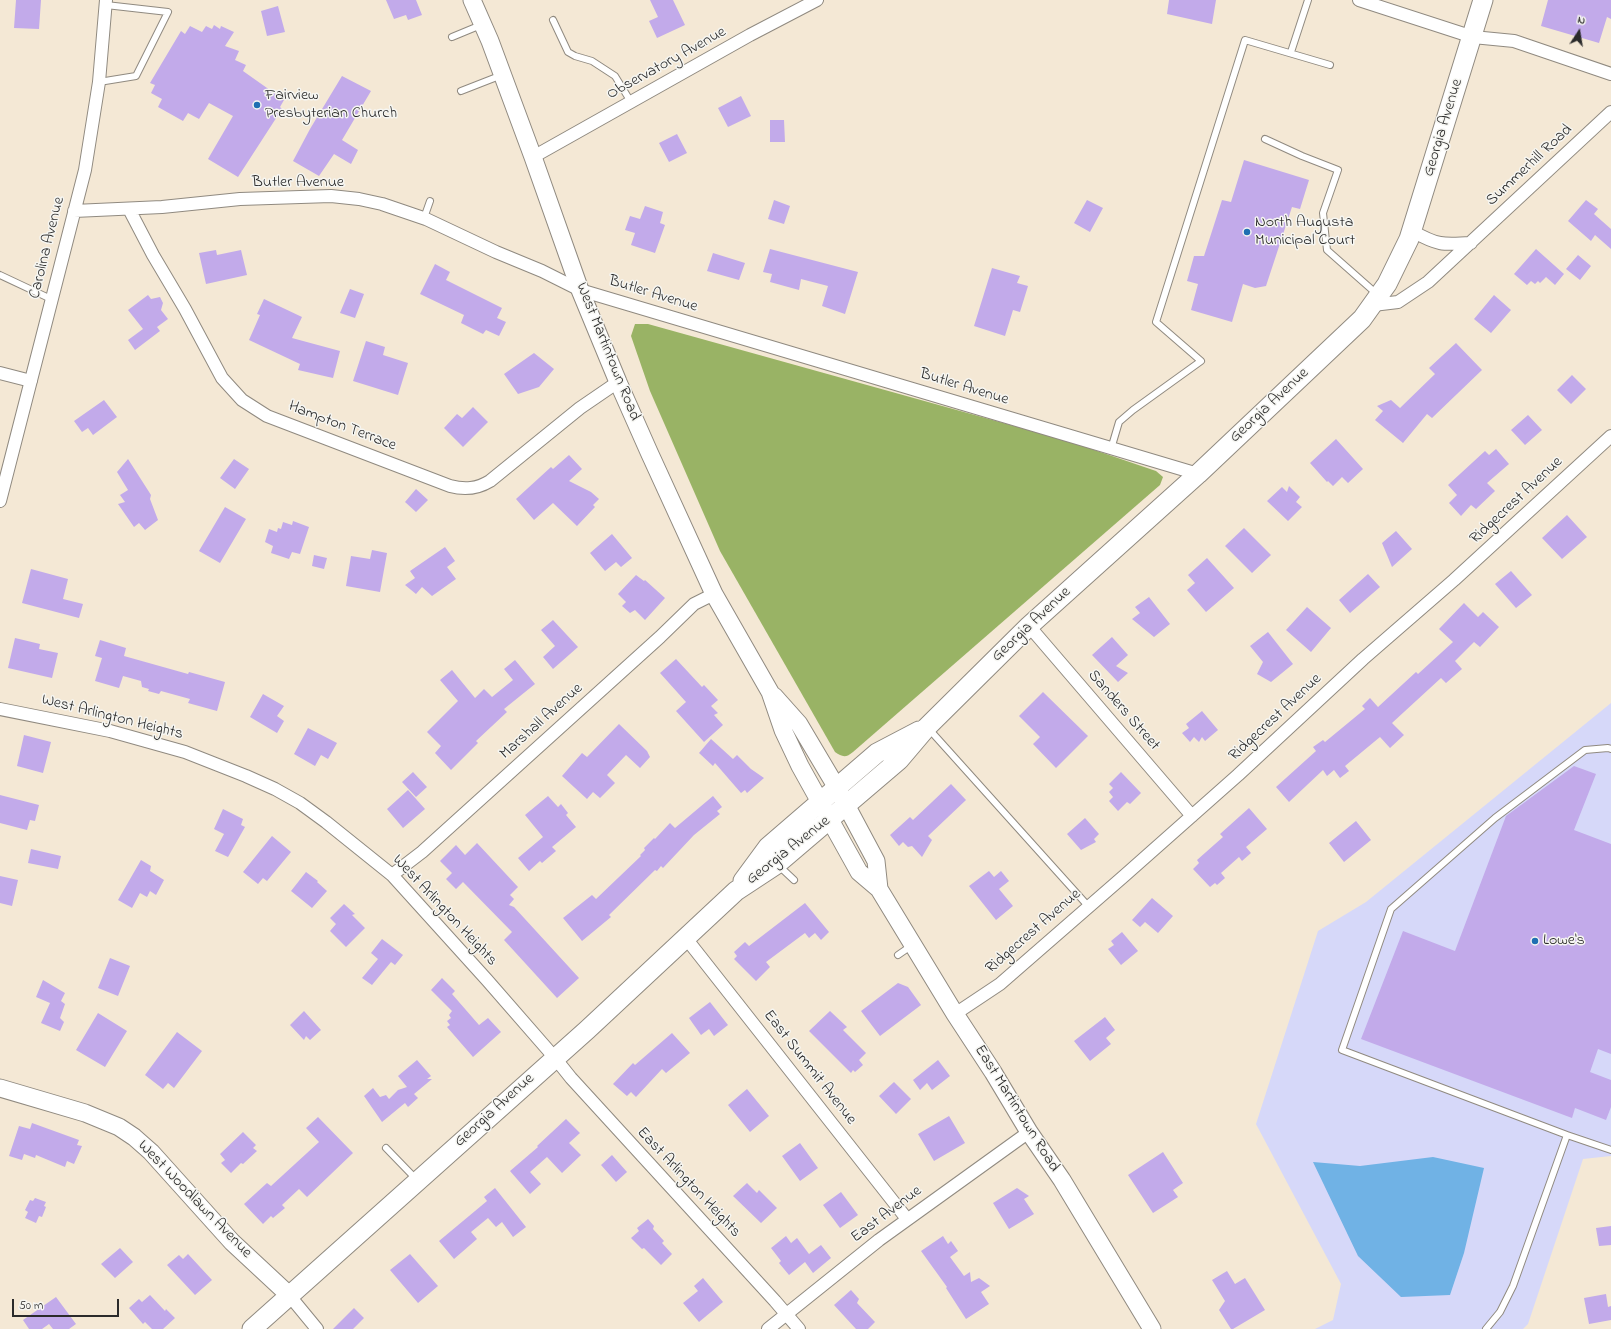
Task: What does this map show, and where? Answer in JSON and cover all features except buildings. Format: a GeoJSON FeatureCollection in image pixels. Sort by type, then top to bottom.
{"type":"FeatureCollection","features":[{"type":"Feature","properties":{"kind":"main road","name":"West Martintown Road"},"geometry":{"type":"LineString","coordinates":[[472,0],[503,75],[580,290],[618,382],[714,594],[770,692],[783,730],[800,766],[820,802]]}},
{"type":"Feature","properties":{"kind":"main road","name":"Georgia Avenue"},"geometry":{"type":"LineString","coordinates":[[252,1329],[417,1180],[587,1030],[736,891],[777,864],[899,760],[927,727],[1029,626],[1198,474],[1362,319],[1376,300],[1399,262],[1412,230],[1483,0]]}},
{"type":"Feature","properties":{"kind":"main road","name":"West Martintown Road"},"geometry":{"type":"LineString","coordinates":[[770,692],[799,724],[846,805]]}},
{"type":"Feature","properties":{"kind":"main road","name":"Georgia Avenue"},"geometry":{"type":"LineString","coordinates":[[736,891],[768,847],[877,753],[927,727]]}},
{"type":"Feature","properties":{"kind":"main road","name":"East Martintown Road"},"geometry":{"type":"LineString","coordinates":[[820,802],[859,872],[879,889],[914,944],[955,1014],[994,1072],[1029,1132],[1062,1180],[1152,1329]]}},
{"type":"Feature","properties":{"kind":"main road","name":"East Martintown Road"},"geometry":{"type":"LineString","coordinates":[[846,805],[876,862],[879,889]]}},
{"type":"Feature","properties":{"kind":"main road","name":"West Woodlawn Avenue"},"geometry":{"type":"LineString","coordinates":[[0,1088],[85,1112],[119,1127],[134,1137],[151,1152],[232,1242],[289,1295]]}},
{"type":"Feature","properties":{"kind":"street"},"geometry":{"type":"LineString","coordinates":[[1359,0],[1472,37],[1514,41],[1611,74]]}},
{"type":"Feature","properties":{"kind":"street","name":"Observatory Avenue"},"geometry":{"type":"LineString","coordinates":[[533,157],[810,2]]}},
{"type":"Feature","properties":{"kind":"street","name":"Carolina Avenue"},"geometry":{"type":"LineString","coordinates":[[0,501],[85,170],[99,82],[106,3]]}},
{"type":"Feature","properties":{"kind":"street","name":"Summerhill Road"},"geometry":{"type":"LineString","coordinates":[[1376,300],[1398,302],[1428,282],[1611,112]]}},
{"type":"Feature","properties":{"kind":"street","name":"Butler Avenue"},"geometry":{"type":"LineString","coordinates":[[74,211],[162,208],[240,199],[331,196],[359,199],[382,204],[424,218],[496,252],[542,271],[580,290],[1198,474]]}},
{"type":"Feature","properties":{"kind":"street","name":"Hampton Terrace"},"geometry":{"type":"LineString","coordinates":[[129,209],[153,256],[185,309],[222,378],[242,400],[267,416],[450,486],[470,488],[490,481],[580,408],[618,382]]}},
{"type":"Feature","properties":{"kind":"street"},"geometry":{"type":"LineString","coordinates":[[1412,230],[1436,242],[1447,245],[1471,243]]}},
{"type":"Feature","properties":{"kind":"street"},"geometry":{"type":"LineString","coordinates":[[0,373],[31,381]]}},
{"type":"Feature","properties":{"kind":"street","name":"Ridgecrest Avenue"},"geometry":{"type":"LineString","coordinates":[[955,1014],[1000,984],[1192,816],[1363,659],[1471,565],[1611,436]]}},
{"type":"Feature","properties":{"kind":"street","name":"Marshall Avenue"},"geometry":{"type":"LineString","coordinates":[[392,875],[428,847],[660,637],[694,604],[714,594]]}},
{"type":"Feature","properties":{"kind":"street","name":"Sanders Street"},"geometry":{"type":"LineString","coordinates":[[1029,626],[1192,816]]}},
{"type":"Feature","properties":{"kind":"street","name":"West Arlington Heights"},"geometry":{"type":"LineString","coordinates":[[0,709],[110,731],[185,752],[246,776],[275,789],[300,803],[392,875],[488,980],[554,1058]]}},
{"type":"Feature","properties":{"kind":"street","name":"East Summit Avenue"},"geometry":{"type":"LineString","coordinates":[[685,937],[907,1219]]}},
{"type":"Feature","properties":{"kind":"street","name":"East Arlington Heights"},"geometry":{"type":"LineString","coordinates":[[554,1058],[570,1078],[786,1314],[798,1329]]}},
{"type":"Feature","properties":{"kind":"street","name":"East Avenue"},"geometry":{"type":"LineString","coordinates":[[768,1329],[879,1240],[1029,1132]]}},
{"type":"Feature","properties":{"kind":"street"},"geometry":{"type":"LineString","coordinates":[[289,1295],[317,1329]]}},
{"type":"Feature","properties":{"kind":"lane"},"geometry":{"type":"LineString","coordinates":[[1292,52],[1308,0]]}},
{"type":"Feature","properties":{"kind":"lane"},"geometry":{"type":"LineString","coordinates":[[99,82],[136,76],[168,12],[106,3]]}},
{"type":"Feature","properties":{"kind":"lane"},"geometry":{"type":"LineString","coordinates":[[553,20],[568,52],[575,56],[592,61],[615,76],[631,102]]}},
{"type":"Feature","properties":{"kind":"lane"},"geometry":{"type":"LineString","coordinates":[[452,36],[483,24]]}},
{"type":"Feature","properties":{"kind":"lane"},"geometry":{"type":"LineString","coordinates":[[1111,449],[1119,422],[1133,410],[1201,361],[1156,322],[1245,40],[1292,52],[1330,65]]}},
{"type":"Feature","properties":{"kind":"lane"},"geometry":{"type":"LineString","coordinates":[[461,91],[503,75]]}},
{"type":"Feature","properties":{"kind":"lane"},"geometry":{"type":"LineString","coordinates":[[1265,139],[1338,170],[1323,213],[1328,250],[1376,300]]}},
{"type":"Feature","properties":{"kind":"lane"},"geometry":{"type":"LineString","coordinates":[[424,218],[430,201]]}},
{"type":"Feature","properties":{"kind":"lane"},"geometry":{"type":"LineString","coordinates":[[0,275],[51,299]]}},
{"type":"Feature","properties":{"kind":"lane"},"geometry":{"type":"LineString","coordinates":[[927,727],[1088,907]]}},
{"type":"Feature","properties":{"kind":"lane"},"geometry":{"type":"LineString","coordinates":[[1611,749],[1585,750],[1495,818],[1391,909],[1342,1050],[1567,1135],[1611,1149]]}},
{"type":"Feature","properties":{"kind":"lane"},"geometry":{"type":"LineString","coordinates":[[777,864],[794,880]]}},
{"type":"Feature","properties":{"kind":"lane"},"geometry":{"type":"LineString","coordinates":[[898,955],[914,944]]}},
{"type":"Feature","properties":{"kind":"lane"},"geometry":{"type":"LineString","coordinates":[[1486,1329],[1500,1312],[1513,1286],[1567,1135]]}},
{"type":"Feature","properties":{"kind":"lane"},"geometry":{"type":"LineString","coordinates":[[386,1148],[417,1180]]}},
{"type":"Feature","properties":{"kind":"shaded area"},"geometry":{"type":"Polygon","coordinates":[[[1611,703],[1611,1156],[1583,1159],[1528,1324],[1523,1329],[1315,1329],[1333,1320],[1341,1284],[1256,1124],[1318,931],[1366,902],[1611,703]]]}},
{"type":"Feature","properties":{"kind":"green space"},"geometry":{"type":"Polygon","coordinates":[[[635,324],[648,324],[1068,441],[1156,471],[1163,477],[1160,485],[853,752],[846,756],[842,756],[835,752],[720,551],[650,391],[631,336],[635,324]]]}},
{"type":"Feature","properties":{"kind":"water"},"geometry":{"type":"Polygon","coordinates":[[[1433,1157],[1484,1168],[1464,1253],[1450,1295],[1401,1297],[1358,1256],[1313,1162],[1360,1166],[1433,1157]]]}},
{"type":"Feature","properties":{"kind":"place","name":"Fairview Presbyterian Church"},"geometry":{"type":"Point","coordinates":[257,105]}},
{"type":"Feature","properties":{"kind":"place","name":"North Augusta Municipal Court"},"geometry":{"type":"Point","coordinates":[1247,232]}},
{"type":"Feature","properties":{"kind":"place","name":"Lowe's"},"geometry":{"type":"Point","coordinates":[1535,941]}}]}
